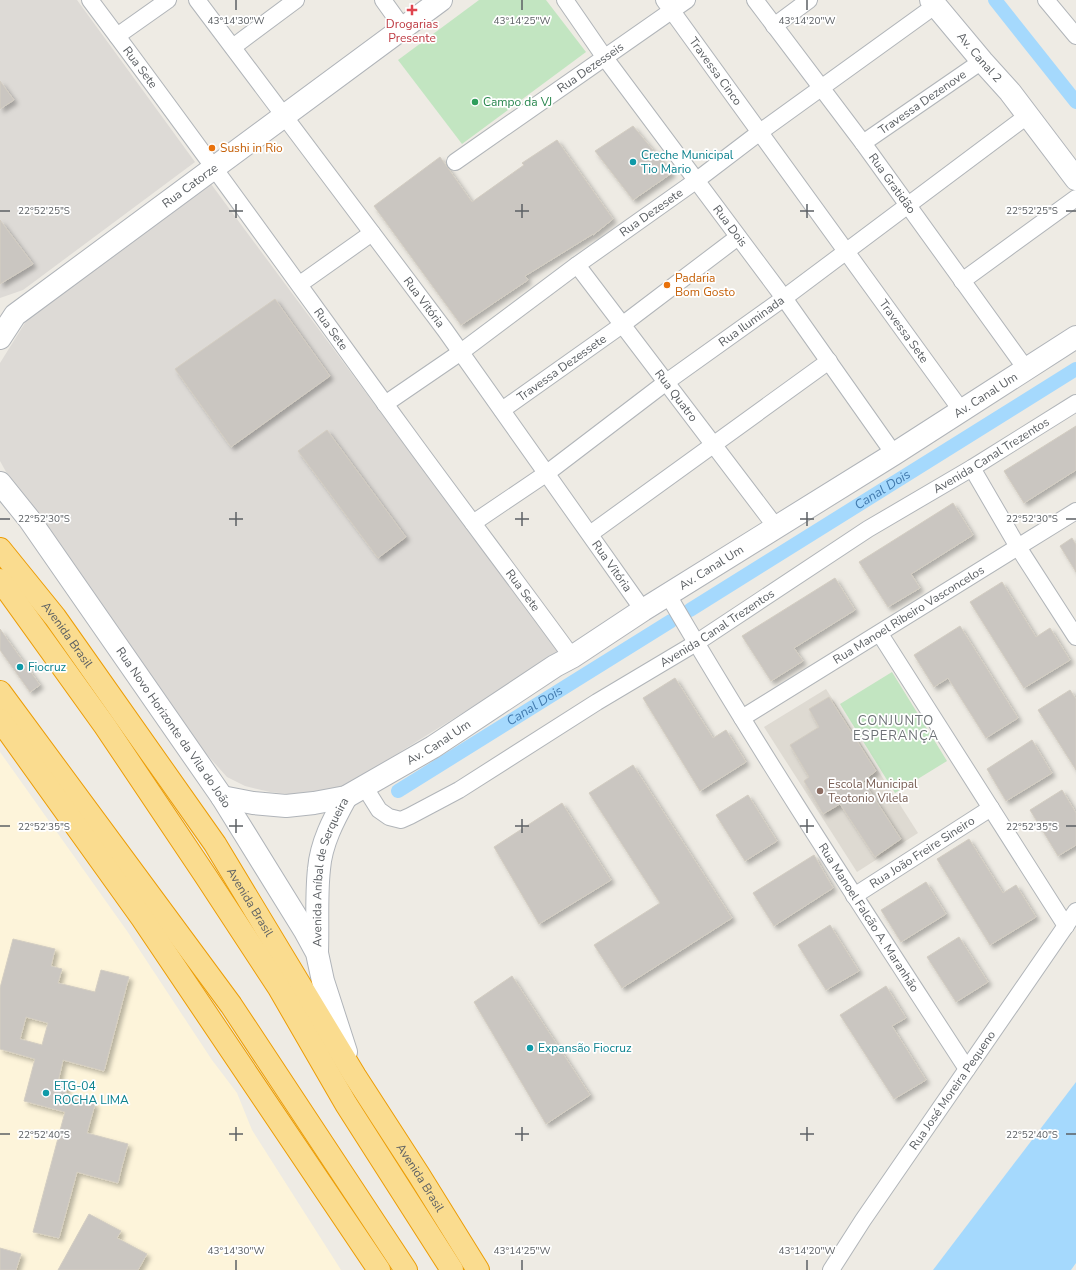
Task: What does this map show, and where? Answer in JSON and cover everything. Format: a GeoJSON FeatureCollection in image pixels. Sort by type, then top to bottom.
{"type":"FeatureCollection","features":[{"type":"Feature","properties":{"kind":"highway","name":"Avenida Brasil"},"geometry":{"type":"LineString","coordinates":[[0,549],[55,617],[216,844],[355,1076],[478,1270]]}},
{"type":"Feature","properties":{"kind":"highway","name":"Avenida Brasil"},"geometry":{"type":"LineString","coordinates":[[0,580],[105,726],[205,875],[279,988],[346,1104],[452,1270]]}},
{"type":"Feature","properties":{"kind":"highway"},"geometry":{"type":"LineString","coordinates":[[55,617],[105,726]]}},
{"type":"Feature","properties":{"kind":"highway"},"geometry":{"type":"LineString","coordinates":[[0,692],[231,1005],[406,1270]]}},
{"type":"Feature","properties":{"kind":"highway"},"geometry":{"type":"LineString","coordinates":[[0,720],[142,918],[379,1270]]}},
{"type":"Feature","properties":{"kind":"street","name":"Rua Sete"},"geometry":{"type":"LineString","coordinates":[[90,0],[215,168],[385,404],[572,657]]}},
{"type":"Feature","properties":{"kind":"street"},"geometry":{"type":"LineString","coordinates":[[117,36],[168,0]]}},
{"type":"Feature","properties":{"kind":"street","name":"Rua Vitória"},"geometry":{"type":"LineString","coordinates":[[197,0],[461,352],[643,610]]}},
{"type":"Feature","properties":{"kind":"street"},"geometry":{"type":"LineString","coordinates":[[233,47],[296,0]]}},
{"type":"Feature","properties":{"kind":"street"},"geometry":{"type":"LineString","coordinates":[[383,0],[403,28]]}},
{"type":"Feature","properties":{"kind":"street","name":"Rua Catorze"},"geometry":{"type":"LineString","coordinates":[[0,338],[8,317],[215,168],[441,0]]}},
{"type":"Feature","properties":{"kind":"street","name":"Rua Dois"},"geometry":{"type":"LineString","coordinates":[[565,0],[605,58],[784,298],[894,454]]}},
{"type":"Feature","properties":{"kind":"street","name":"Rua Dezesseis"},"geometry":{"type":"LineString","coordinates":[[455,162],[605,58],[668,5],[687,0]]}},
{"type":"Feature","properties":{"kind":"street","name":"Rua Gratidão"},"geometry":{"type":"LineString","coordinates":[[755,0],[863,143],[1026,369]]}},
{"type":"Feature","properties":{"kind":"street"},"geometry":{"type":"LineString","coordinates":[[774,26],[809,0]]}},
{"type":"Feature","properties":{"kind":"street"},"geometry":{"type":"LineString","coordinates":[[1046,0],[1076,36]]}},
{"type":"Feature","properties":{"kind":"street","name":"Av. Canal 2"},"geometry":{"type":"LineString","coordinates":[[933,3],[1010,92],[1027,116],[1073,173]]}},
{"type":"Feature","properties":{"kind":"street","name":"Rua Dezesete"},"geometry":{"type":"LineString","coordinates":[[385,404],[461,352],[577,265],[697,180],[933,3]]}},
{"type":"Feature","properties":{"kind":"street","name":"Travessa Cinco"},"geometry":{"type":"LineString","coordinates":[[668,5],[846,252]]}},
{"type":"Feature","properties":{"kind":"street","name":"Travessa Dezenove"},"geometry":{"type":"LineString","coordinates":[[863,143],[982,61]]}},
{"type":"Feature","properties":{"kind":"street","name":"Rua Iluminada"},"geometry":{"type":"LineString","coordinates":[[473,523],[547,473],[665,383],[784,298],[1027,116]]}},
{"type":"Feature","properties":{"kind":"street"},"geometry":{"type":"LineString","coordinates":[[962,281],[1076,198]]}},
{"type":"Feature","properties":{"kind":"street"},"geometry":{"type":"LineString","coordinates":[[300,284],[372,233]]}},
{"type":"Feature","properties":{"kind":"street","name":"Travessa Dezessete"},"geometry":{"type":"LineString","coordinates":[[502,410],[622,325],[738,237]]}},
{"type":"Feature","properties":{"kind":"street","name":"Travessa Sete"},"geometry":{"type":"LineString","coordinates":[[846,252],[962,410]]}},
{"type":"Feature","properties":{"kind":"street","name":"Rua Quatro"},"geometry":{"type":"LineString","coordinates":[[577,265],[665,383],[776,527]]}},
{"type":"Feature","properties":{"kind":"street","name":"Av. Canal Um"},"geometry":{"type":"LineString","coordinates":[[355,792],[432,747],[555,666],[572,657],[643,610],[894,454],[1076,337]]}},
{"type":"Feature","properties":{"kind":"street"},"geometry":{"type":"LineString","coordinates":[[590,534],[829,361]]}},
{"type":"Feature","properties":{"kind":"street","name":"Avenida Canal Trezentos"},"geometry":{"type":"LineString","coordinates":[[355,792],[389,817],[401,820],[459,790],[597,702],[696,643],[868,529],[972,468],[1076,403]]}},
{"type":"Feature","properties":{"kind":"street"},"geometry":{"type":"LineString","coordinates":[[972,468],[1018,547],[1076,637]]}},
{"type":"Feature","properties":{"kind":"street","name":"Rua Novo Horizonte da Vila do João"},"geometry":{"type":"LineString","coordinates":[[0,483],[29,519],[222,797],[305,931],[317,953],[337,1025],[355,1076]]}},
{"type":"Feature","properties":{"kind":"street","name":"Rua Manoel Ribeiro Vasconcelos"},"geometry":{"type":"LineString","coordinates":[[742,718],[880,634],[1076,511]]}},
{"type":"Feature","properties":{"kind":"street","name":"Rua Manoel Falcão A. Maranhão"},"geometry":{"type":"LineString","coordinates":[[668,595],[780,781],[967,1069]]}},
{"type":"Feature","properties":{"kind":"street"},"geometry":{"type":"LineString","coordinates":[[880,634],[1066,926]]}},
{"type":"Feature","properties":{"kind":"street","name":"Avenida Aníbal de Serqueira"},"geometry":{"type":"LineString","coordinates":[[222,797],[253,803],[286,806],[314,803],[355,792]]}},
{"type":"Feature","properties":{"kind":"street","name":"Avenida Aníbal de Serqueira"},"geometry":{"type":"LineString","coordinates":[[317,953],[319,868],[324,846],[332,823],[355,792]]}},
{"type":"Feature","properties":{"kind":"street","name":"Rua João Freire Sineiro"},"geometry":{"type":"LineString","coordinates":[[854,896],[991,808]]}},
{"type":"Feature","properties":{"kind":"street","name":"Rua José Moreira Pequeno"},"geometry":{"type":"LineString","coordinates":[[831,1270],[863,1220],[1076,911]]}},
{"type":"Feature","properties":{"kind":"shaded area"},"geometry":{"type":"Polygon","coordinates":[[[0,0],[77,0],[195,162],[23,290],[0,298],[0,0]]]}},
{"type":"Feature","properties":{"kind":"shaded area"},"geometry":{"type":"Polygon","coordinates":[[[211,184],[559,653],[342,788],[307,796],[270,792],[245,786],[227,777],[192,738],[10,479],[0,461],[0,363],[28,318],[211,184]]]}},
{"type":"Feature","properties":{"kind":"shaded area"},"geometry":{"type":"Polygon","coordinates":[[[826,689],[918,833],[857,872],[764,727],[826,689]]]}},
{"type":"Feature","properties":{"kind":"shaded area"},"geometry":{"type":"Polygon","coordinates":[[[0,752],[127,931],[212,1060],[237,1093],[252,1130],[341,1270],[0,1270],[0,752]]]}},
{"type":"Feature","properties":{"kind":"green space","name":"Campo da VJ"},"geometry":{"type":"Polygon","coordinates":[[[479,0],[546,0],[586,52],[462,144],[398,60],[479,0]]]}},
{"type":"Feature","properties":{"kind":"green space"},"geometry":{"type":"Polygon","coordinates":[[[892,672],[947,761],[895,793],[840,704],[892,672]]]}},
{"type":"Feature","properties":{"kind":"water"},"geometry":{"type":"Polygon","coordinates":[[[1076,1082],[1076,1263],[1071,1270],[933,1270],[1076,1082]]]}},
{"type":"Feature","properties":{"kind":"building"},"geometry":{"type":"Polygon","coordinates":[[[0,81],[14,100],[0,109],[0,81]]]}},
{"type":"Feature","properties":{"kind":"building","name":"Creche Municipal Tio Mario"},"geometry":{"type":"Polygon","coordinates":[[[633,126],[672,173],[633,200],[595,151],[633,126]]]}},
{"type":"Feature","properties":{"kind":"building"},"geometry":{"type":"Polygon","coordinates":[[[557,140],[613,219],[593,235],[525,276],[528,280],[461,325],[374,206],[440,157],[472,202],[524,165],[522,163],[557,140]]]}},
{"type":"Feature","properties":{"kind":"building"},"geometry":{"type":"Polygon","coordinates":[[[0,220],[33,264],[0,284],[0,220]]]}},
{"type":"Feature","properties":{"kind":"building"},"geometry":{"type":"Polygon","coordinates":[[[275,299],[330,376],[231,447],[175,369],[275,299]]]}},
{"type":"Feature","properties":{"kind":"building"},"geometry":{"type":"Polygon","coordinates":[[[1076,426],[1076,470],[1024,503],[1004,471],[1076,426]]]}},
{"type":"Feature","properties":{"kind":"building"},"geometry":{"type":"Polygon","coordinates":[[[327,430],[406,537],[378,558],[298,451],[327,430]]]}},
{"type":"Feature","properties":{"kind":"building"},"geometry":{"type":"Polygon","coordinates":[[[953,503],[973,535],[911,574],[920,588],[888,607],[859,562],[953,503]]]}},
{"type":"Feature","properties":{"kind":"building"},"geometry":{"type":"Polygon","coordinates":[[[1072,538],[1076,545],[1076,572],[1060,546],[1072,538]]]}},
{"type":"Feature","properties":{"kind":"building"},"geometry":{"type":"Polygon","coordinates":[[[835,578],[855,610],[794,648],[803,661],[771,681],[742,636],[835,578]]]}},
{"type":"Feature","properties":{"kind":"building"},"geometry":{"type":"Polygon","coordinates":[[[1002,582],[1036,637],[1050,628],[1070,660],[1024,688],[970,602],[1002,582]]]}},
{"type":"Feature","properties":{"kind":"building"},"geometry":{"type":"Polygon","coordinates":[[[960,626],[1018,718],[986,738],[948,678],[934,687],[914,655],[960,626]]]}},
{"type":"Feature","properties":{"kind":"building","name":"Fiocruz"},"geometry":{"type":"Polygon","coordinates":[[[0,629],[40,685],[30,692],[0,650],[0,629]]]}},
{"type":"Feature","properties":{"kind":"building"},"geometry":{"type":"Polygon","coordinates":[[[675,678],[713,738],[726,730],[746,762],[700,791],[643,698],[675,678]]]}},
{"type":"Feature","properties":{"kind":"building"},"geometry":{"type":"Polygon","coordinates":[[[1070,690],[1076,699],[1076,770],[1038,710],[1070,690]]]}},
{"type":"Feature","properties":{"kind":"building"},"geometry":{"type":"Polygon","coordinates":[[[829,697],[876,771],[863,781],[901,839],[875,857],[840,804],[823,814],[804,781],[809,777],[790,745],[819,727],[809,709],[829,697]]]}},
{"type":"Feature","properties":{"kind":"building"},"geometry":{"type":"Polygon","coordinates":[[[1032,740],[1052,773],[1006,801],[987,769],[1032,740]]]}},
{"type":"Feature","properties":{"kind":"building"},"geometry":{"type":"Polygon","coordinates":[[[633,765],[732,918],[622,988],[594,945],[660,903],[589,793],[633,765]]]}},
{"type":"Feature","properties":{"kind":"building"},"geometry":{"type":"Polygon","coordinates":[[[1062,790],[1076,813],[1076,845],[1058,856],[1030,810],[1062,790]]]}},
{"type":"Feature","properties":{"kind":"building"},"geometry":{"type":"Polygon","coordinates":[[[748,795],[777,841],[745,861],[716,815],[748,795]]]}},
{"type":"Feature","properties":{"kind":"building"},"geometry":{"type":"Polygon","coordinates":[[[562,803],[611,880],[539,924],[494,847],[562,803]]]}},
{"type":"Feature","properties":{"kind":"building"},"geometry":{"type":"Polygon","coordinates":[[[969,839],[1003,893],[1016,885],[1036,917],[990,945],[937,859],[969,839]]]}},
{"type":"Feature","properties":{"kind":"building"},"geometry":{"type":"Polygon","coordinates":[[[814,855],[833,888],[774,926],[753,893],[814,855]]]}},
{"type":"Feature","properties":{"kind":"building"},"geometry":{"type":"Polygon","coordinates":[[[926,882],[946,914],[901,942],[881,910],[926,882]]]}},
{"type":"Feature","properties":{"kind":"building"},"geometry":{"type":"Polygon","coordinates":[[[830,925],[859,971],[826,990],[798,945],[830,925]]]}},
{"type":"Feature","properties":{"kind":"building"},"geometry":{"type":"Polygon","coordinates":[[[959,937],[988,982],[956,1002],[927,957],[959,937]]]}},
{"type":"Feature","properties":{"kind":"building"},"geometry":{"type":"Polygon","coordinates":[[[13,939],[55,949],[51,966],[62,969],[58,983],[95,992],[101,970],[129,977],[104,1071],[63,1060],[58,1082],[67,1085],[65,1096],[95,1104],[87,1133],[128,1144],[118,1183],[77,1172],[59,1238],[33,1232],[65,1112],[24,1101],[35,1059],[0,1049],[0,988],[13,939]],[[26,1017],[20,1039],[42,1045],[48,1023],[26,1017]]]}},
{"type":"Feature","properties":{"kind":"building","name":"Expansão Fiocruz"},"geometry":{"type":"Polygon","coordinates":[[[512,976],[590,1095],[546,1124],[474,1002],[512,976]]]}},
{"type":"Feature","properties":{"kind":"building"},"geometry":{"type":"Polygon","coordinates":[[[886,986],[906,1018],[892,1026],[926,1080],[894,1099],[840,1015],[886,986]]]}},
{"type":"Feature","properties":{"kind":"building"},"geometry":{"type":"Polygon","coordinates":[[[89,1214],[121,1231],[117,1238],[147,1254],[138,1270],[58,1270],[89,1214]]]}},
{"type":"Feature","properties":{"kind":"building"},"geometry":{"type":"Polygon","coordinates":[[[0,1248],[21,1254],[16,1270],[0,1270],[0,1248]]]}},
{"type":"Feature","properties":{"kind":"waterway"},"geometry":{"type":"LineString","coordinates":[[995,0],[1076,102]]}},
{"type":"Feature","properties":{"kind":"waterway","name":"Canal Dois"},"geometry":{"type":"LineString","coordinates":[[690,610],[1076,369]]}},
{"type":"Feature","properties":{"kind":"waterway","name":"Canal Dois"},"geometry":{"type":"LineString","coordinates":[[398,791],[671,621]]}},
{"type":"Feature","properties":{"kind":"place","name":"Drogarias Presente"},"geometry":{"type":"Point","coordinates":[412,10]}},
{"type":"Feature","properties":{"kind":"place","name":"Campo da VJ"},"geometry":{"type":"Point","coordinates":[475,102]}},
{"type":"Feature","properties":{"kind":"place","name":"Sushi in Rio"},"geometry":{"type":"Point","coordinates":[212,148]}},
{"type":"Feature","properties":{"kind":"place","name":"Creche Municipal Tio Mario"},"geometry":{"type":"Point","coordinates":[633,162]}},
{"type":"Feature","properties":{"kind":"place","name":"Padaria Bom Gosto"},"geometry":{"type":"Point","coordinates":[667,285]}},
{"type":"Feature","properties":{"kind":"place","name":"Fiocruz"},"geometry":{"type":"Point","coordinates":[20,667]}},
{"type":"Feature","properties":{"kind":"place","name":"Escola Municipal Teotonio Vilela"},"geometry":{"type":"Point","coordinates":[820,791]}},
{"type":"Feature","properties":{"kind":"place","name":"Expansão Fiocruz"},"geometry":{"type":"Point","coordinates":[530,1048]}},
{"type":"Feature","properties":{"kind":"place","name":"ETG-04 ROCHA LIMA"},"geometry":{"type":"Point","coordinates":[46,1093]}},
{"type":"Feature","properties":{"kind":"district","name":"CONJUNTO ESPERANÇA"},"geometry":{"type":"Point","coordinates":[896,728]}}]}
